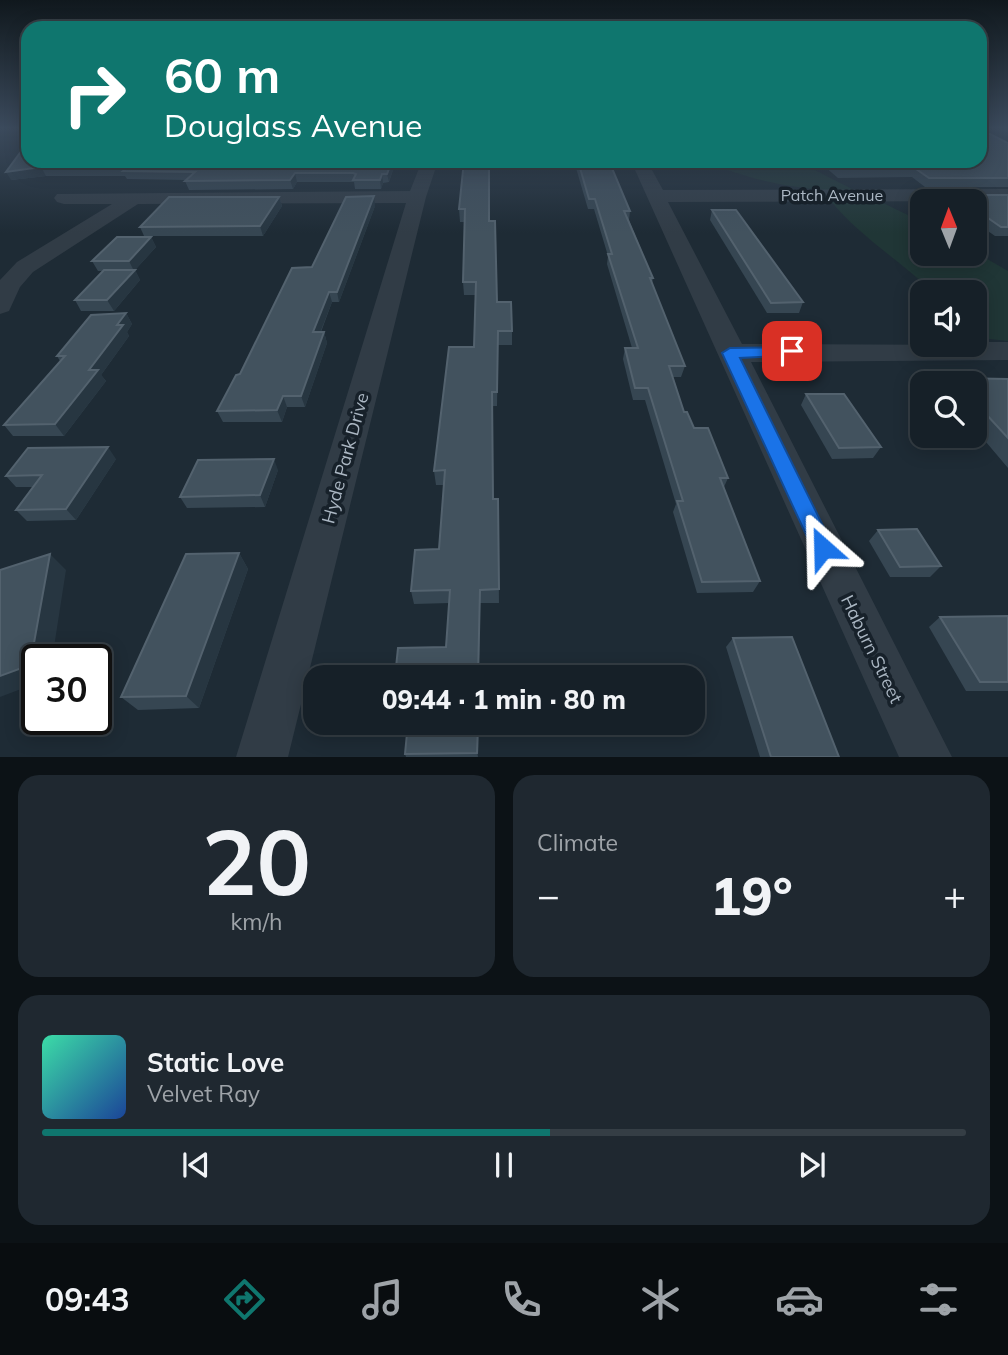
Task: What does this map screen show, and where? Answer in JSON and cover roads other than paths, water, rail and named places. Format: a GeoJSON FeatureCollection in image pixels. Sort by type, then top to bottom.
{"type":"FeatureCollection","features":[{"type":"Feature","properties":{"kind":"street","name":"Hyde Park Drive"},"geometry":{"type":"LineString","coordinates":[[262,757],[417,197],[427,168]]}},
{"type":"Feature","properties":{"kind":"street","name":"Haburn Street"},"geometry":{"type":"LineString","coordinates":[[642,168],[926,757]]}},
{"type":"Feature","properties":{"kind":"street","name":"Patch Avenue"},"geometry":{"type":"LineString","coordinates":[[656,196],[1008,195]]}},
{"type":"Feature","properties":{"kind":"street"},"geometry":{"type":"LineString","coordinates":[[64,198],[417,197]]}},
{"type":"Feature","properties":{"kind":"street"},"geometry":{"type":"LineString","coordinates":[[0,306],[9,285],[25,267],[135,198]]}},
{"type":"Feature","properties":{"kind":"street"},"geometry":{"type":"LineString","coordinates":[[730,353],[1008,351]]}}]}
